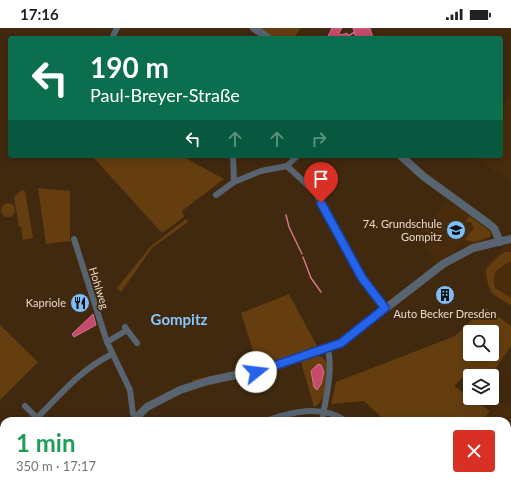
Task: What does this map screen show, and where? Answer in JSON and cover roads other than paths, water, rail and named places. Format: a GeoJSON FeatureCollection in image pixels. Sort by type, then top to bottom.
{"type":"FeatureCollection","features":[{"type":"Feature","properties":{"kind":"street"},"geometry":{"type":"LineString","coordinates":[[254,28],[265,36]]}},
{"type":"Feature","properties":{"kind":"street"},"geometry":{"type":"LineString","coordinates":[[233,158],[234,182]]}},
{"type":"Feature","properties":{"kind":"street"},"geometry":{"type":"LineString","coordinates":[[216,195],[234,182],[261,171],[287,166],[295,158]]}},
{"type":"Feature","properties":{"kind":"street"},"geometry":{"type":"LineString","coordinates":[[403,158],[423,176],[494,228],[500,242]]}},
{"type":"Feature","properties":{"kind":"street"},"geometry":{"type":"LineString","coordinates":[[287,166],[315,192],[362,278],[385,308]]}},
{"type":"Feature","properties":{"kind":"street","name":"Hohlweg"},"geometry":{"type":"LineString","coordinates":[[74,239],[107,342],[130,390],[134,417]]}},
{"type":"Feature","properties":{"kind":"street"},"geometry":{"type":"LineString","coordinates":[[136,417],[154,403],[180,390],[208,381],[273,367],[328,348],[353,335],[385,308],[443,264],[473,248],[511,239]]}},
{"type":"Feature","properties":{"kind":"street"},"geometry":{"type":"LineString","coordinates":[[107,342],[126,328],[137,343]]}},
{"type":"Feature","properties":{"kind":"street"},"geometry":{"type":"LineString","coordinates":[[323,417],[330,376],[331,362],[328,348]]}},
{"type":"Feature","properties":{"kind":"street"},"geometry":{"type":"LineString","coordinates":[[38,417],[74,379],[92,364],[112,354]]}},
{"type":"Feature","properties":{"kind":"street"},"geometry":{"type":"LineString","coordinates":[[25,406],[36,417]]}},
{"type":"Feature","properties":{"kind":"street"},"geometry":{"type":"LineString","coordinates":[[279,417],[304,410],[340,417]]}},
{"type":"Feature","properties":{"kind":"waterway"},"geometry":{"type":"LineString","coordinates":[[348,36],[355,32]]}},
{"type":"Feature","properties":{"kind":"waterway"},"geometry":{"type":"LineString","coordinates":[[286,215],[289,227],[302,254]]}},
{"type":"Feature","properties":{"kind":"waterway"},"geometry":{"type":"LineString","coordinates":[[303,257],[311,278],[321,292]]}},
{"type":"Feature","properties":{"kind":"place","name":"74. Grundschule Gompitz"},"geometry":{"type":"Point","coordinates":[456,230]}},
{"type":"Feature","properties":{"kind":"place","name":"Auto Becker Dresden"},"geometry":{"type":"Point","coordinates":[445,295]}},
{"type":"Feature","properties":{"kind":"place","name":"Kapriole"},"geometry":{"type":"Point","coordinates":[80,303]}},
{"type":"Feature","properties":{"kind":"district","name":"Gompitz"},"geometry":{"type":"Point","coordinates":[179,320]}}]}
